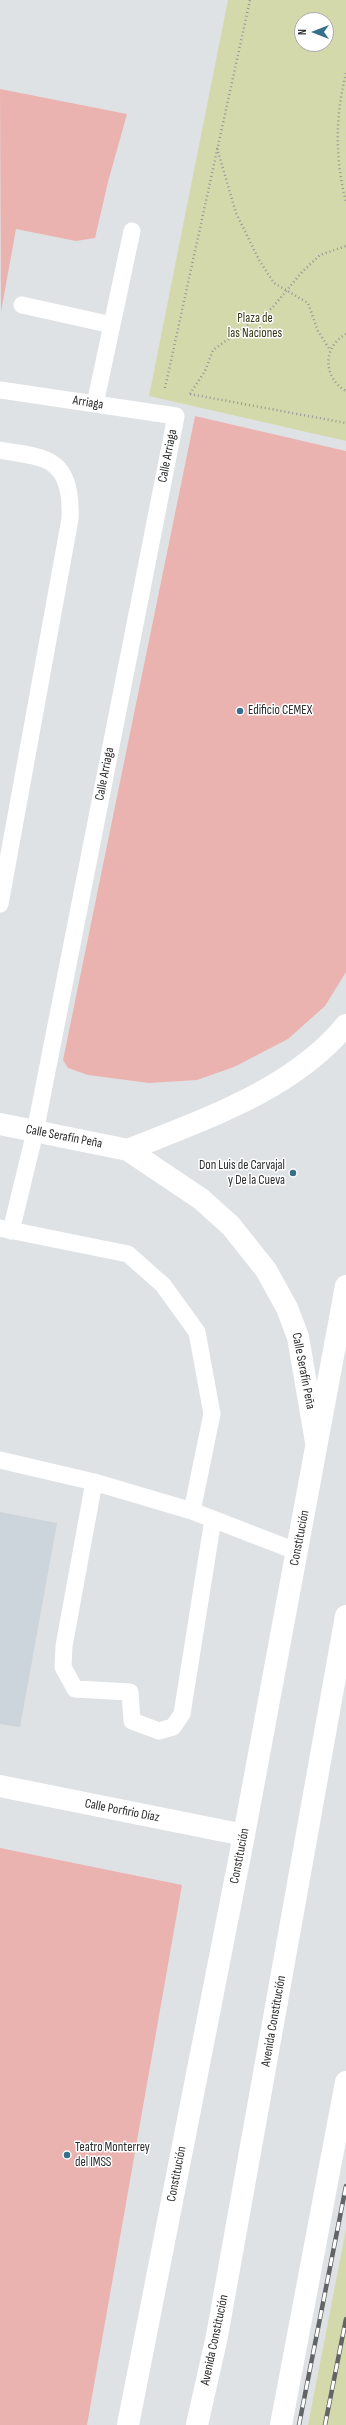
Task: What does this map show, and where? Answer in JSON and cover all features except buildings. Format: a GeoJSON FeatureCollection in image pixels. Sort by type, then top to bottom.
{"type":"FeatureCollection","features":[{"type":"Feature","properties":{"kind":"main road"},"geometry":{"type":"LineString","coordinates":[[128,1150],[235,1106],[280,1080],[333,1041],[346,1025]]}},
{"type":"Feature","properties":{"kind":"main road","name":"Calle Serafín Peña"},"geometry":{"type":"LineString","coordinates":[[0,1124],[128,1150],[206,1204],[231,1226],[266,1270],[287,1308],[298,1337],[317,1447]]}},
{"type":"Feature","properties":{"kind":"main road","name":"Constitución"},"geometry":{"type":"LineString","coordinates":[[128,2425],[244,1835],[298,1552],[346,1286]]}},
{"type":"Feature","properties":{"kind":"main road","name":"Avenida Constitución"},"geometry":{"type":"LineString","coordinates":[[197,2425],[217,2336],[346,1616]]}},
{"type":"Feature","properties":{"kind":"main road","name":"Calle Porfirio Díaz"},"geometry":{"type":"LineString","coordinates":[[0,1786],[244,1835]]}},
{"type":"Feature","properties":{"kind":"main road"},"geometry":{"type":"LineString","coordinates":[[281,2425],[346,2082]]}},
{"type":"Feature","properties":{"kind":"main road"},"geometry":{"type":"LineString","coordinates":[[186,2425],[217,2336]]}},
{"type":"Feature","properties":{"kind":"lane"},"geometry":{"type":"LineString","coordinates":[[96,404],[132,231]]}},
{"type":"Feature","properties":{"kind":"lane"},"geometry":{"type":"LineString","coordinates":[[22,305],[112,325]]}},
{"type":"Feature","properties":{"kind":"lane","name":"Arriaga"},"geometry":{"type":"LineString","coordinates":[[0,390],[176,416]]}},
{"type":"Feature","properties":{"kind":"lane","name":"Calle Arriaga"},"geometry":{"type":"LineString","coordinates":[[5,1230],[35,1132],[176,416]]}},
{"type":"Feature","properties":{"kind":"lane"},"geometry":{"type":"LineString","coordinates":[[0,450],[46,460],[60,470],[67,484],[71,501],[70,519],[0,904]]}},
{"type":"Feature","properties":{"kind":"lane"},"geometry":{"type":"LineString","coordinates":[[5,1230],[128,1254],[162,1285],[197,1332],[212,1414],[192,1511]]}},
{"type":"Feature","properties":{"kind":"lane"},"geometry":{"type":"LineString","coordinates":[[0,1460],[94,1482],[192,1511],[298,1552]]}},
{"type":"Feature","properties":{"kind":"lane"},"geometry":{"type":"LineString","coordinates":[[94,1482],[64,1646],[63,1667],[75,1689],[130,1692],[132,1721],[159,1731],[173,1727],[182,1714],[213,1519]]}},
{"type":"Feature","properties":{"kind":"path"},"geometry":{"type":"LineString","coordinates":[[171,390],[165,389],[250,0]]}},
{"type":"Feature","properties":{"kind":"path"},"geometry":{"type":"LineString","coordinates":[[346,73],[337,125],[339,174],[346,202]]}},
{"type":"Feature","properties":{"kind":"path"},"geometry":{"type":"LineString","coordinates":[[217,147],[236,213],[259,260],[274,283],[285,292],[296,296],[308,304],[318,331],[330,350]]}},
{"type":"Feature","properties":{"kind":"path"},"geometry":{"type":"LineString","coordinates":[[176,416],[205,371],[214,350],[272,308],[320,255],[346,246]]}},
{"type":"Feature","properties":{"kind":"path"},"geometry":{"type":"LineString","coordinates":[[346,334],[336,341],[330,350],[328,370],[332,379],[346,392]]}},
{"type":"Feature","properties":{"kind":"path"},"geometry":{"type":"LineString","coordinates":[[184,393],[346,423]]}},
{"type":"Feature","properties":{"kind":"shaded area"},"geometry":{"type":"Polygon","coordinates":[[[0,1512],[57,1523],[20,1727],[0,1724],[0,1512]]]}},
{"type":"Feature","properties":{"kind":"green space","name":"Plaza de las Naciones"},"geometry":{"type":"Polygon","coordinates":[[[228,0],[346,0],[346,441],[149,396],[228,0]]]}},
{"type":"Feature","properties":{"kind":"green space"},"geometry":{"type":"Polygon","coordinates":[[[346,2229],[346,2425],[308,2425],[346,2229]]]}},
{"type":"Feature","properties":{"kind":"railway"},"geometry":{"type":"LineString","coordinates":[[299,2425],[346,2186]]}},
{"type":"Feature","properties":{"kind":"railway"},"geometry":{"type":"LineString","coordinates":[[325,2425],[346,2319]]}},
{"type":"Feature","properties":{"kind":"place","name":"Edificio CEMEX"},"geometry":{"type":"Point","coordinates":[240,711]}},
{"type":"Feature","properties":{"kind":"place","name":"Don Luis de Carvajal y De la Cueva"},"geometry":{"type":"Point","coordinates":[293,1173]}},
{"type":"Feature","properties":{"kind":"place","name":"Teatro Monterrey del IMSS"},"geometry":{"type":"Point","coordinates":[67,2155]}}]}
